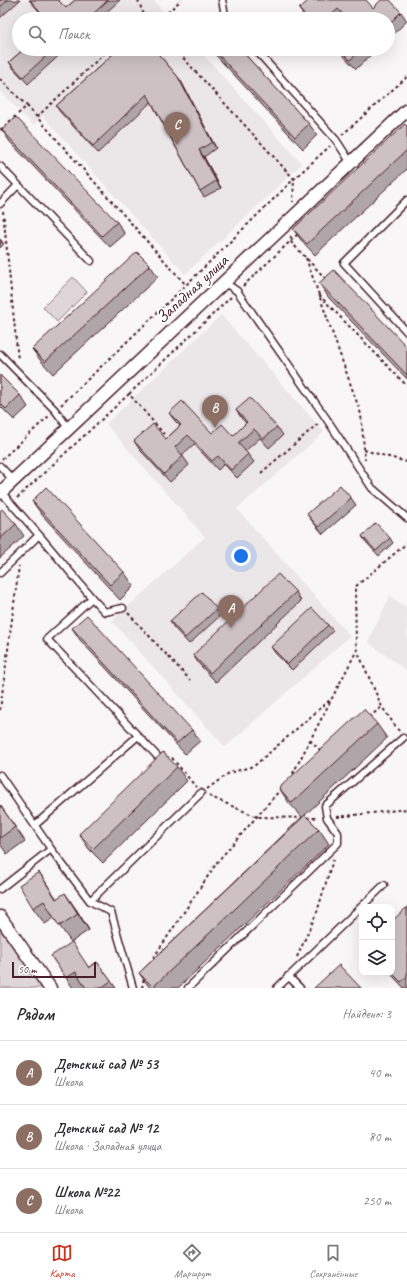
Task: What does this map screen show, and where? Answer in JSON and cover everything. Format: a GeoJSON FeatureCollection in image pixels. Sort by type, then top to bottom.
{"type":"FeatureCollection","features":[{"type":"Feature","properties":{"kind":"street","name":"Западная улица"},"geometry":{"type":"LineString","coordinates":[[1,493],[407,111]]}},
{"type":"Feature","properties":{"kind":"street"},"geometry":{"type":"LineString","coordinates":[[0,917],[50,988]]}},
{"type":"Feature","properties":{"kind":"lane"},"geometry":{"type":"LineString","coordinates":[[222,0],[224,12]]}},
{"type":"Feature","properties":{"kind":"lane"},"geometry":{"type":"LineString","coordinates":[[261,56],[336,140],[351,163]]}},
{"type":"Feature","properties":{"kind":"lane"},"geometry":{"type":"LineString","coordinates":[[0,166],[91,261]]}},
{"type":"Feature","properties":{"kind":"lane"},"geometry":{"type":"LineString","coordinates":[[1,203],[18,185]]}},
{"type":"Feature","properties":{"kind":"lane"},"geometry":{"type":"LineString","coordinates":[[407,200],[344,263],[407,332]]}},
{"type":"Feature","properties":{"kind":"lane"},"geometry":{"type":"LineString","coordinates":[[224,282],[237,292],[326,418],[372,488],[407,518]]}},
{"type":"Feature","properties":{"kind":"lane"},"geometry":{"type":"LineString","coordinates":[[0,354],[55,410],[69,429]]}},
{"type":"Feature","properties":{"kind":"lane"},"geometry":{"type":"LineString","coordinates":[[0,466],[14,481]]}},
{"type":"Feature","properties":{"kind":"lane"},"geometry":{"type":"LineString","coordinates":[[1,493],[39,535],[92,598],[106,612],[123,608]]}},
{"type":"Feature","properties":{"kind":"lane"},"geometry":{"type":"LineString","coordinates":[[0,573],[39,535]]}},
{"type":"Feature","properties":{"kind":"lane"},"geometry":{"type":"LineString","coordinates":[[92,598],[47,639],[158,757]]}},
{"type":"Feature","properties":{"kind":"lane"},"geometry":{"type":"LineString","coordinates":[[35,825],[138,736]]}},
{"type":"Feature","properties":{"kind":"lane"},"geometry":{"type":"LineString","coordinates":[[188,988],[338,843],[338,833],[327,818],[325,806],[404,738]]}},
{"type":"Feature","properties":{"kind":"lane"},"geometry":{"type":"LineString","coordinates":[[0,775],[51,849],[90,901],[111,912],[133,988]]}},
{"type":"Feature","properties":{"kind":"lane"},"geometry":{"type":"LineString","coordinates":[[90,901],[202,793]]}},
{"type":"Feature","properties":{"kind":"lane"},"geometry":{"type":"LineString","coordinates":[[0,889],[51,849]]}},
{"type":"Feature","properties":{"kind":"lane"},"geometry":{"type":"LineString","coordinates":[[277,988],[384,885]]}},
{"type":"Feature","properties":{"kind":"lane"},"geometry":{"type":"LineString","coordinates":[[288,976],[300,988]]}},
{"type":"Feature","properties":{"kind":"path"},"geometry":{"type":"LineString","coordinates":[[138,0],[143,12]]}},
{"type":"Feature","properties":{"kind":"path"},"geometry":{"type":"LineString","coordinates":[[168,12],[179,1]]}},
{"type":"Feature","properties":{"kind":"path"},"geometry":{"type":"LineString","coordinates":[[36,117],[101,56]]}},
{"type":"Feature","properties":{"kind":"path"},"geometry":{"type":"LineString","coordinates":[[181,56],[294,179]]}},
{"type":"Feature","properties":{"kind":"path"},"geometry":{"type":"LineString","coordinates":[[0,460],[55,410],[186,285],[294,179],[407,77]]}},
{"type":"Feature","properties":{"kind":"path"},"geometry":{"type":"LineString","coordinates":[[0,79],[36,117],[186,285]]}},
{"type":"Feature","properties":{"kind":"path"},"geometry":{"type":"LineString","coordinates":[[0,130],[26,106]]}},
{"type":"Feature","properties":{"kind":"path"},"geometry":{"type":"LineString","coordinates":[[1,203],[19,373]]}},
{"type":"Feature","properties":{"kind":"path"},"geometry":{"type":"LineString","coordinates":[[11,504],[302,231]]}},
{"type":"Feature","properties":{"kind":"path"},"geometry":{"type":"LineString","coordinates":[[290,241],[327,280]]}},
{"type":"Feature","properties":{"kind":"path"},"geometry":{"type":"LineString","coordinates":[[305,257],[360,414],[367,480]]}},
{"type":"Feature","properties":{"kind":"path"},"geometry":{"type":"LineString","coordinates":[[318,294],[407,386]]}},
{"type":"Feature","properties":{"kind":"path"},"geometry":{"type":"LineString","coordinates":[[129,394],[164,434]]}},
{"type":"Feature","properties":{"kind":"path"},"geometry":{"type":"LineString","coordinates":[[261,473],[326,418]]}},
{"type":"Feature","properties":{"kind":"path"},"geometry":{"type":"LineString","coordinates":[[364,450],[407,462]]}},
{"type":"Feature","properties":{"kind":"path"},"geometry":{"type":"LineString","coordinates":[[404,738],[382,707],[357,650],[355,587],[407,543]]}},
{"type":"Feature","properties":{"kind":"path"},"geometry":{"type":"LineString","coordinates":[[0,710],[21,553]]}},
{"type":"Feature","properties":{"kind":"path"},"geometry":{"type":"LineString","coordinates":[[123,608],[190,680]]}},
{"type":"Feature","properties":{"kind":"path"},"geometry":{"type":"LineString","coordinates":[[290,779],[357,650]]}},
{"type":"Feature","properties":{"kind":"path"},"geometry":{"type":"LineString","coordinates":[[202,793],[229,773],[254,766],[332,698]]}},
{"type":"Feature","properties":{"kind":"path"},"geometry":{"type":"LineString","coordinates":[[364,721],[382,707]]}},
{"type":"Feature","properties":{"kind":"path"},"geometry":{"type":"LineString","coordinates":[[310,740],[323,754]]}},
{"type":"Feature","properties":{"kind":"path"},"geometry":{"type":"LineString","coordinates":[[158,757],[172,758],[202,793],[257,817],[327,818],[407,809]]}},
{"type":"Feature","properties":{"kind":"path"},"geometry":{"type":"LineString","coordinates":[[149,966],[218,861],[280,790]]}},
{"type":"Feature","properties":{"kind":"path"},"geometry":{"type":"LineString","coordinates":[[288,976],[317,912],[338,843]]}},
{"type":"Feature","properties":{"kind":"path"},"geometry":{"type":"LineString","coordinates":[[142,988],[144,972]]}},
{"type":"Feature","properties":{"kind":"shaded area"},"geometry":{"type":"Polygon","coordinates":[[[0,0],[153,0],[164,12],[12,12],[12,56],[204,56],[302,164],[185,274],[43,116],[33,125],[0,91],[0,0]]]}},
{"type":"Feature","properties":{"kind":"shaded area"},"geometry":{"type":"Polygon","coordinates":[[[73,277],[87,292],[57,322],[43,307],[73,277]]]}},
{"type":"Feature","properties":{"kind":"shaded area"},"geometry":{"type":"Polygon","coordinates":[[[221,315],[324,432],[237,509],[350,636],[225,747],[112,621],[205,537],[106,424],[221,315]]]}},
{"type":"Feature","properties":{"kind":"shaded area"},"geometry":{"type":"Polygon","coordinates":[[[390,596],[407,608],[407,671],[368,642],[390,596]]]}},
{"type":"Feature","properties":{"kind":"shaded area"},"geometry":{"type":"Polygon","coordinates":[[[0,925],[43,988],[0,988],[0,925]]]}},
{"type":"Feature","properties":{"kind":"building"},"geometry":{"type":"Polygon","coordinates":[[[0,0],[8,0],[0,7],[0,0]]]}},
{"type":"Feature","properties":{"kind":"building"},"geometry":{"type":"Polygon","coordinates":[[[30,0],[58,0],[66,8],[75,0],[108,0],[95,12],[41,12],[30,0]]]}},
{"type":"Feature","properties":{"kind":"building"},"geometry":{"type":"Polygon","coordinates":[[[309,0],[366,0],[373,8],[381,0],[390,0],[401,12],[395,18],[395,12],[341,12],[338,9],[335,12],[302,12],[299,9],[309,0]]]}},
{"type":"Feature","properties":{"kind":"building"},"geometry":{"type":"Polygon","coordinates":[[[16,56],[46,56],[23,77],[9,62],[16,56]]]}},
{"type":"Feature","properties":{"kind":"building"},"geometry":{"type":"Polygon","coordinates":[[[111,56],[160,56],[178,77],[212,142],[199,150],[216,181],[200,191],[147,94],[93,146],[56,106],[111,56]]]}},
{"type":"Feature","properties":{"kind":"building"},"geometry":{"type":"Polygon","coordinates":[[[220,56],[246,56],[309,124],[295,137],[220,56]]]}},
{"type":"Feature","properties":{"kind":"building"},"geometry":{"type":"Polygon","coordinates":[[[346,56],[354,56],[350,60],[346,56]]]}},
{"type":"Feature","properties":{"kind":"building"},"geometry":{"type":"Polygon","coordinates":[[[16,117],[117,222],[102,236],[2,130],[16,117]]]}},
{"type":"Feature","properties":{"kind":"building"},"geometry":{"type":"Polygon","coordinates":[[[405,124],[407,126],[407,150],[307,244],[293,229],[405,124]]]}},
{"type":"Feature","properties":{"kind":"building"},"geometry":{"type":"Polygon","coordinates":[[[137,252],[150,265],[45,362],[32,349],[137,252]]]}},
{"type":"Feature","properties":{"kind":"building"},"geometry":{"type":"Polygon","coordinates":[[[334,270],[407,347],[407,375],[319,283],[334,270]]]}},
{"type":"Feature","properties":{"kind":"building"},"geometry":{"type":"Polygon","coordinates":[[[0,375],[20,395],[6,409],[0,403],[0,375]]]}},
{"type":"Feature","properties":{"kind":"building"},"geometry":{"type":"Polygon","coordinates":[[[250,398],[277,427],[263,439],[254,429],[238,443],[248,454],[231,470],[218,456],[212,461],[188,435],[175,447],[183,456],[164,474],[134,441],[153,424],[166,439],[181,425],[169,413],[182,401],[212,433],[222,424],[233,436],[247,422],[236,410],[250,398]]]}},
{"type":"Feature","properties":{"kind":"building"},"geometry":{"type":"Polygon","coordinates":[[[340,485],[351,498],[318,527],[307,514],[340,485]]]}},
{"type":"Feature","properties":{"kind":"building"},"geometry":{"type":"Polygon","coordinates":[[[46,487],[124,572],[110,585],[32,501],[46,487]]]}},
{"type":"Feature","properties":{"kind":"building"},"geometry":{"type":"Polygon","coordinates":[[[2,509],[16,524],[0,539],[0,511],[2,509]]]}},
{"type":"Feature","properties":{"kind":"building"},"geometry":{"type":"Polygon","coordinates":[[[376,523],[390,538],[376,551],[362,536],[376,523]]]}},
{"type":"Feature","properties":{"kind":"building"},"geometry":{"type":"Polygon","coordinates":[[[278,574],[296,592],[210,673],[193,655],[278,574]]]}},
{"type":"Feature","properties":{"kind":"building"},"geometry":{"type":"Polygon","coordinates":[[[202,592],[217,609],[185,638],[170,621],[202,592]]]}},
{"type":"Feature","properties":{"kind":"building"},"geometry":{"type":"Polygon","coordinates":[[[312,608],[328,625],[288,664],[271,647],[312,608]]]}},
{"type":"Feature","properties":{"kind":"building"},"geometry":{"type":"Polygon","coordinates":[[[87,615],[192,730],[177,743],[72,628],[87,615]]]}},
{"type":"Feature","properties":{"kind":"building"},"geometry":{"type":"Polygon","coordinates":[[[364,709],[377,724],[292,803],[279,788],[364,709]]]}},
{"type":"Feature","properties":{"kind":"building"},"geometry":{"type":"Polygon","coordinates":[[[163,752],[177,767],[93,849],[79,834],[163,752]]]}},
{"type":"Feature","properties":{"kind":"building"},"geometry":{"type":"Polygon","coordinates":[[[0,805],[15,827],[0,838],[0,805]]]}},
{"type":"Feature","properties":{"kind":"building"},"geometry":{"type":"Polygon","coordinates":[[[305,815],[319,829],[153,987],[139,973],[305,815]]]}},
{"type":"Feature","properties":{"kind":"building"},"geometry":{"type":"Polygon","coordinates":[[[39,872],[56,899],[65,893],[78,914],[59,926],[44,901],[33,908],[19,885],[39,872]]]}},
{"type":"Feature","properties":{"kind":"building"},"geometry":{"type":"Polygon","coordinates":[[[407,907],[407,976],[401,982],[395,976],[395,918],[407,907]]]}},
{"type":"Feature","properties":{"kind":"building"},"geometry":{"type":"Polygon","coordinates":[[[72,942],[89,968],[97,962],[111,981],[101,988],[86,988],[76,972],[66,978],[51,956],[72,942]]]}},
{"type":"Feature","properties":{"kind":"building"},"geometry":{"type":"Polygon","coordinates":[[[339,965],[361,988],[314,988],[339,965]]]}},
{"type":"Feature","properties":{"kind":"place","name":"Школа №22"},"geometry":{"type":"Point","coordinates":[177,145]}},
{"type":"Feature","properties":{"kind":"place","name":"Детский сад № 12"},"geometry":{"type":"Point","coordinates":[215,428]}},
{"type":"Feature","properties":{"kind":"place","name":"Детский сад № 53"},"geometry":{"type":"Point","coordinates":[231,628]}}]}
